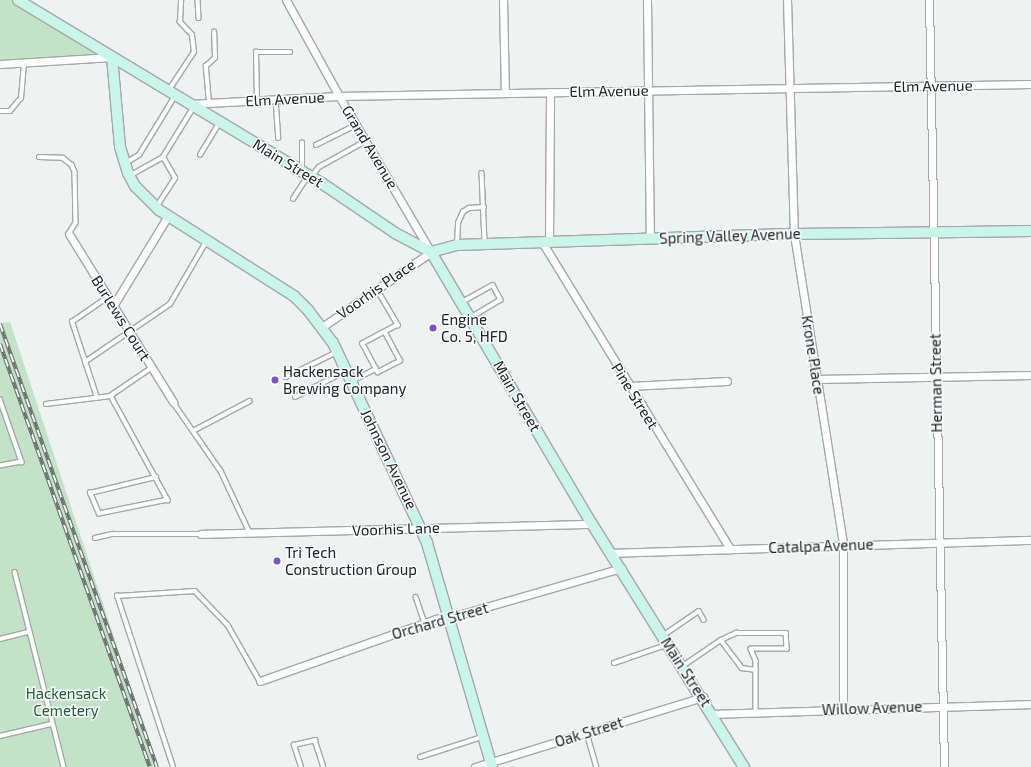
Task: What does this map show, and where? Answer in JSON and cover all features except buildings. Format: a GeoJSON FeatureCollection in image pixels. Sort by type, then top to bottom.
{"type":"FeatureCollection","features":[{"type":"Feature","properties":{"kind":"street","name":"Main Street"},"geometry":{"type":"LineString","coordinates":[[18,0],[190,106],[307,174],[395,233],[431,252],[462,302],[592,524],[622,568],[663,636],[703,697],[744,767]]}},
{"type":"Feature","properties":{"kind":"street","name":"Grand Avenue"},"geometry":{"type":"LineString","coordinates":[[286,0],[338,96],[431,252]]}},
{"type":"Feature","properties":{"kind":"street"},"geometry":{"type":"LineString","coordinates":[[503,0],[505,93]]}},
{"type":"Feature","properties":{"kind":"street"},"geometry":{"type":"LineString","coordinates":[[646,0],[649,91],[650,239]]}},
{"type":"Feature","properties":{"kind":"street","name":"Krone Place"},"geometry":{"type":"LineString","coordinates":[[787,0],[794,234],[843,545],[843,709]]}},
{"type":"Feature","properties":{"kind":"street","name":"Herman Street"},"geometry":{"type":"LineString","coordinates":[[929,0],[944,767]]}},
{"type":"Feature","properties":{"kind":"street"},"geometry":{"type":"LineString","coordinates":[[0,64],[112,57]]}},
{"type":"Feature","properties":{"kind":"street","name":"Johnson Avenue"},"geometry":{"type":"LineString","coordinates":[[112,57],[120,147],[124,164],[130,176],[145,198],[168,216],[278,284],[308,310],[322,327],[338,352],[421,528],[491,765]]}},
{"type":"Feature","properties":{"kind":"street","name":"Elm Avenue"},"geometry":{"type":"LineString","coordinates":[[190,106],[209,103],[338,96],[1031,84]]}},
{"type":"Feature","properties":{"kind":"street"},"geometry":{"type":"LineString","coordinates":[[545,242],[550,92]]}},
{"type":"Feature","properties":{"kind":"street"},"geometry":{"type":"LineString","coordinates":[[113,306],[168,216]]}},
{"type":"Feature","properties":{"kind":"street","name":"Spring Valley Avenue"},"geometry":{"type":"LineString","coordinates":[[431,252],[457,245],[794,234],[1031,231]]}},
{"type":"Feature","properties":{"kind":"street","name":"Burlews Court"},"geometry":{"type":"LineString","coordinates":[[69,234],[173,402]]}},
{"type":"Feature","properties":{"kind":"street","name":"Pine Street"},"geometry":{"type":"LineString","coordinates":[[545,242],[629,386],[730,549]]}},
{"type":"Feature","properties":{"kind":"street","name":"Voorhis Place"},"geometry":{"type":"LineString","coordinates":[[322,327],[431,252]]}},
{"type":"Feature","properties":{"kind":"street"},"geometry":{"type":"LineString","coordinates":[[817,379],[1031,375]]}},
{"type":"Feature","properties":{"kind":"street"},"geometry":{"type":"LineString","coordinates":[[629,386],[727,381]]}},
{"type":"Feature","properties":{"kind":"street","name":"Voorhis Lane"},"geometry":{"type":"LineString","coordinates":[[201,534],[592,524]]}},
{"type":"Feature","properties":{"kind":"street","name":"Catalpa Avenue"},"geometry":{"type":"LineString","coordinates":[[611,553],[1031,540]]}},
{"type":"Feature","properties":{"kind":"street","name":"Orchard Street"},"geometry":{"type":"LineString","coordinates":[[260,681],[425,623],[622,568]]}},
{"type":"Feature","properties":{"kind":"street","name":"Oak Street"},"geometry":{"type":"LineString","coordinates":[[475,767],[491,765],[703,697]]}},
{"type":"Feature","properties":{"kind":"street","name":"Willow Avenue"},"geometry":{"type":"LineString","coordinates":[[713,714],[943,705],[1031,704]]}},
{"type":"Feature","properties":{"kind":"lane"},"geometry":{"type":"LineString","coordinates":[[124,164],[139,155],[194,52],[192,35],[180,22],[181,0]]}},
{"type":"Feature","properties":{"kind":"lane"},"geometry":{"type":"LineString","coordinates":[[198,0],[199,18]]}},
{"type":"Feature","properties":{"kind":"lane"},"geometry":{"type":"LineString","coordinates":[[209,103],[206,66],[215,58],[214,32]]}},
{"type":"Feature","properties":{"kind":"lane"},"geometry":{"type":"LineString","coordinates":[[257,100],[256,52],[290,52]]}},
{"type":"Feature","properties":{"kind":"lane"},"geometry":{"type":"LineString","coordinates":[[0,111],[10,111],[21,98],[24,62]]}},
{"type":"Feature","properties":{"kind":"lane"},"geometry":{"type":"LineString","coordinates":[[276,99],[279,138]]}},
{"type":"Feature","properties":{"kind":"lane"},"geometry":{"type":"LineString","coordinates":[[130,176],[163,157],[190,106]]}},
{"type":"Feature","properties":{"kind":"lane"},"geometry":{"type":"LineString","coordinates":[[200,155],[219,123]]}},
{"type":"Feature","properties":{"kind":"lane"},"geometry":{"type":"LineString","coordinates":[[316,145],[356,125]]}},
{"type":"Feature","properties":{"kind":"lane"},"geometry":{"type":"LineString","coordinates":[[292,199],[307,174],[366,141]]}},
{"type":"Feature","properties":{"kind":"lane"},"geometry":{"type":"LineString","coordinates":[[302,143],[307,174]]}},
{"type":"Feature","properties":{"kind":"lane"},"geometry":{"type":"LineString","coordinates":[[39,157],[63,158],[72,165],[75,172],[76,223],[69,234]]}},
{"type":"Feature","properties":{"kind":"lane"},"geometry":{"type":"LineString","coordinates":[[156,208],[175,178],[163,157]]}},
{"type":"Feature","properties":{"kind":"lane"},"geometry":{"type":"LineString","coordinates":[[482,173],[486,244]]}},
{"type":"Feature","properties":{"kind":"lane"},"geometry":{"type":"LineString","coordinates":[[457,245],[458,223],[463,212],[469,208],[484,207]]}},
{"type":"Feature","properties":{"kind":"lane"},"geometry":{"type":"LineString","coordinates":[[85,362],[170,304],[207,240]]}},
{"type":"Feature","properties":{"kind":"lane"},"geometry":{"type":"LineString","coordinates":[[462,302],[493,285],[501,300],[471,318]]}},
{"type":"Feature","properties":{"kind":"lane"},"geometry":{"type":"LineString","coordinates":[[377,288],[398,325],[385,332],[363,344],[378,372],[400,361],[385,332]]}},
{"type":"Feature","properties":{"kind":"lane"},"geometry":{"type":"LineString","coordinates":[[97,398],[72,322],[108,297]]}},
{"type":"Feature","properties":{"kind":"lane"},"geometry":{"type":"LineString","coordinates":[[286,376],[338,352]]}},
{"type":"Feature","properties":{"kind":"lane"},"geometry":{"type":"LineString","coordinates":[[46,404],[111,396],[152,368]]}},
{"type":"Feature","properties":{"kind":"lane"},"geometry":{"type":"LineString","coordinates":[[352,381],[376,369]]}},
{"type":"Feature","properties":{"kind":"lane"},"geometry":{"type":"LineString","coordinates":[[295,398],[347,371]]}},
{"type":"Feature","properties":{"kind":"lane"},"geometry":{"type":"LineString","coordinates":[[111,396],[156,477],[168,500],[99,514],[90,493],[156,477]]}},
{"type":"Feature","properties":{"kind":"lane"},"geometry":{"type":"LineString","coordinates":[[0,399],[22,462],[0,466]]}},
{"type":"Feature","properties":{"kind":"lane"},"geometry":{"type":"LineString","coordinates":[[193,431],[250,401]]}},
{"type":"Feature","properties":{"kind":"lane"},"geometry":{"type":"LineString","coordinates":[[173,402],[220,471],[250,533]]}},
{"type":"Feature","properties":{"kind":"lane"},"geometry":{"type":"LineString","coordinates":[[96,538],[113,534],[201,534]]}},
{"type":"Feature","properties":{"kind":"lane"},"geometry":{"type":"LineString","coordinates":[[15,572],[51,724],[64,767]]}},
{"type":"Feature","properties":{"kind":"lane"},"geometry":{"type":"LineString","coordinates":[[172,767],[117,596],[196,591],[228,625],[260,681]]}},
{"type":"Feature","properties":{"kind":"lane"},"geometry":{"type":"LineString","coordinates":[[416,597],[425,623]]}},
{"type":"Feature","properties":{"kind":"lane"},"geometry":{"type":"LineString","coordinates":[[663,636],[698,611],[704,620]]}},
{"type":"Feature","properties":{"kind":"lane"},"geometry":{"type":"LineString","coordinates":[[0,639],[29,632]]}},
{"type":"Feature","properties":{"kind":"lane"},"geometry":{"type":"LineString","coordinates":[[683,666],[721,640],[736,633],[786,633],[787,649],[751,649],[756,670],[756,712]]}},
{"type":"Feature","properties":{"kind":"lane"},"geometry":{"type":"LineString","coordinates":[[721,640],[742,668],[756,670]]}},
{"type":"Feature","properties":{"kind":"lane"},"geometry":{"type":"LineString","coordinates":[[614,663],[669,644]]}},
{"type":"Feature","properties":{"kind":"lane"},"geometry":{"type":"LineString","coordinates":[[0,736],[51,724]]}},
{"type":"Feature","properties":{"kind":"lane"},"geometry":{"type":"LineString","coordinates":[[587,733],[597,767]]}},
{"type":"Feature","properties":{"kind":"lane"},"geometry":{"type":"LineString","coordinates":[[420,757],[483,736]]}},
{"type":"Feature","properties":{"kind":"lane"},"geometry":{"type":"LineString","coordinates":[[301,767],[294,745],[315,740],[324,767]]}},
{"type":"Feature","properties":{"kind":"green space"},"geometry":{"type":"Polygon","coordinates":[[[0,0],[18,0],[112,57],[0,64],[0,0]]]}},
{"type":"Feature","properties":{"kind":"green space","name":"Hackensack Cemetery"},"geometry":{"type":"Polygon","coordinates":[[[10,322],[157,767],[0,767],[0,323],[10,322]]]}},
{"type":"Feature","properties":{"kind":"railway"},"geometry":{"type":"LineString","coordinates":[[0,324],[157,767]]}},
{"type":"Feature","properties":{"kind":"railway"},"geometry":{"type":"LineString","coordinates":[[0,344],[150,767]]}},
{"type":"Feature","properties":{"kind":"place","name":"Engine Co. 5, HFD"},"geometry":{"type":"Point","coordinates":[433,328]}},
{"type":"Feature","properties":{"kind":"place","name":"Hackensack Brewing Company"},"geometry":{"type":"Point","coordinates":[275,380]}},
{"type":"Feature","properties":{"kind":"place","name":"Tri Tech Construction Group"},"geometry":{"type":"Point","coordinates":[277,561]}}]}
